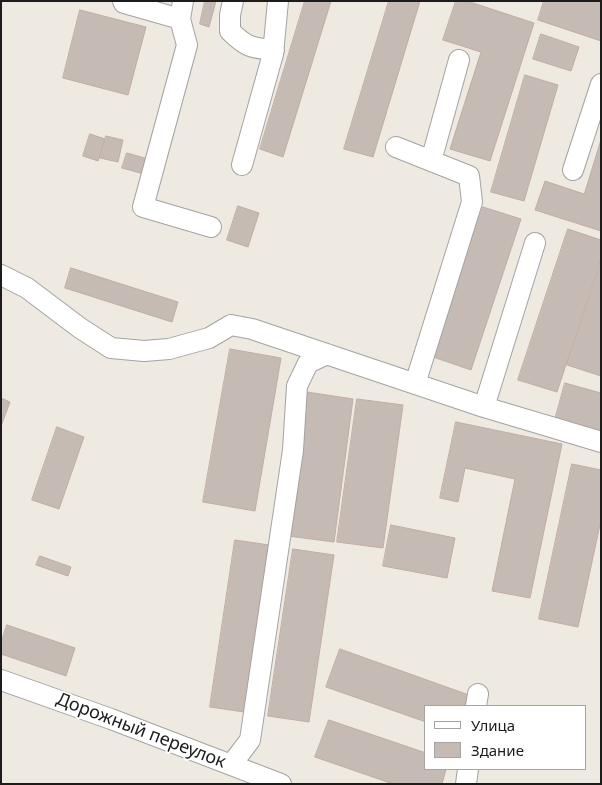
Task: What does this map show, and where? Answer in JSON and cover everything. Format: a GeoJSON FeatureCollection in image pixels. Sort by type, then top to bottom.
{"type":"FeatureCollection","features":[{"type":"Feature","properties":{"kind":"street"},"geometry":{"type":"LineString","coordinates":[[123,1],[124,3],[181,10],[187,45],[143,207],[212,227]]}},
{"type":"Feature","properties":{"kind":"street"},"geometry":{"type":"LineString","coordinates":[[233,1],[230,15],[230,31],[241,42],[255,48],[274,50]]}},
{"type":"Feature","properties":{"kind":"street"},"geometry":{"type":"LineString","coordinates":[[242,165],[274,50],[278,1]]}},
{"type":"Feature","properties":{"kind":"street"},"geometry":{"type":"LineString","coordinates":[[431,161],[459,60]]}},
{"type":"Feature","properties":{"kind":"street"},"geometry":{"type":"LineString","coordinates":[[573,170],[601,84]]}},
{"type":"Feature","properties":{"kind":"street"},"geometry":{"type":"LineString","coordinates":[[396,147],[469,176],[472,202],[416,384]]}},
{"type":"Feature","properties":{"kind":"street"},"geometry":{"type":"LineString","coordinates":[[484,407],[535,243]]}},
{"type":"Feature","properties":{"kind":"street"},"geometry":{"type":"LineString","coordinates":[[1,275],[27,288],[110,348],[144,352],[169,349],[209,338],[231,325],[252,329],[484,407],[601,442]]}},
{"type":"Feature","properties":{"kind":"street"},"geometry":{"type":"LineString","coordinates":[[231,765],[250,740],[293,450],[297,386],[308,363],[327,354]]}},
{"type":"Feature","properties":{"kind":"street","name":"Дорожный переулок"},"geometry":{"type":"LineString","coordinates":[[1,680],[111,719],[281,784]]}},
{"type":"Feature","properties":{"kind":"street"},"geometry":{"type":"LineString","coordinates":[[466,784],[468,770]]}},
{"type":"Feature","properties":{"kind":"building"},"geometry":{"type":"Polygon","coordinates":[[[205,1],[216,1],[209,27],[200,24],[205,1]]]}},
{"type":"Feature","properties":{"kind":"building"},"geometry":{"type":"Polygon","coordinates":[[[305,1],[331,1],[283,157],[260,149],[305,1]]]}},
{"type":"Feature","properties":{"kind":"building"},"geometry":{"type":"Polygon","coordinates":[[[389,1],[420,1],[373,157],[344,149],[389,1]]]}},
{"type":"Feature","properties":{"kind":"building"},"geometry":{"type":"Polygon","coordinates":[[[456,1],[467,1],[534,23],[490,161],[450,149],[481,52],[443,40],[456,1]]]}},
{"type":"Feature","properties":{"kind":"building"},"geometry":{"type":"Polygon","coordinates":[[[544,1],[601,1],[601,41],[538,20],[544,1]]]}},
{"type":"Feature","properties":{"kind":"building"},"geometry":{"type":"Polygon","coordinates":[[[80,10],[146,27],[128,95],[63,78],[80,10]]]}},
{"type":"Feature","properties":{"kind":"building"},"geometry":{"type":"Polygon","coordinates":[[[541,34],[579,47],[571,71],[533,59],[541,34]]]}},
{"type":"Feature","properties":{"kind":"building"},"geometry":{"type":"Polygon","coordinates":[[[525,75],[558,85],[524,201],[491,192],[525,75]]]}},
{"type":"Feature","properties":{"kind":"building"},"geometry":{"type":"Polygon","coordinates":[[[90,134],[105,139],[98,161],[83,156],[90,134]]]}},
{"type":"Feature","properties":{"kind":"building"},"geometry":{"type":"Polygon","coordinates":[[[106,136],[123,140],[118,162],[100,158],[106,136]]]}},
{"type":"Feature","properties":{"kind":"building"},"geometry":{"type":"Polygon","coordinates":[[[601,140],[601,231],[535,210],[545,181],[584,194],[601,140]]]}},
{"type":"Feature","properties":{"kind":"building"},"geometry":{"type":"Polygon","coordinates":[[[127,153],[148,159],[144,174],[122,168],[127,153]]]}},
{"type":"Feature","properties":{"kind":"building"},"geometry":{"type":"Polygon","coordinates":[[[238,206],[259,213],[248,247],[227,240],[238,206]]]}},
{"type":"Feature","properties":{"kind":"building"},"geometry":{"type":"Polygon","coordinates":[[[483,207],[521,219],[471,370],[433,357],[483,207]]]}},
{"type":"Feature","properties":{"kind":"building"},"geometry":{"type":"Polygon","coordinates":[[[568,229],[601,240],[601,259],[557,392],[518,380],[568,229]]]}},
{"type":"Feature","properties":{"kind":"building"},"geometry":{"type":"Polygon","coordinates":[[[601,263],[601,376],[567,365],[601,263]]]}},
{"type":"Feature","properties":{"kind":"building"},"geometry":{"type":"Polygon","coordinates":[[[71,268],[178,302],[172,322],[65,288],[71,268]]]}},
{"type":"Feature","properties":{"kind":"building"},"geometry":{"type":"Polygon","coordinates":[[[230,349],[281,358],[255,511],[203,502],[230,349]]]}},
{"type":"Feature","properties":{"kind":"building"},"geometry":{"type":"Polygon","coordinates":[[[565,383],[601,393],[601,432],[555,420],[565,383]]]}},
{"type":"Feature","properties":{"kind":"building"},"geometry":{"type":"Polygon","coordinates":[[[307,392],[353,399],[334,542],[288,536],[307,392]]]}},
{"type":"Feature","properties":{"kind":"building"},"geometry":{"type":"Polygon","coordinates":[[[1,398],[10,402],[1,426],[1,398]]]}},
{"type":"Feature","properties":{"kind":"building"},"geometry":{"type":"Polygon","coordinates":[[[357,399],[403,405],[383,548],[337,542],[357,399]]]}},
{"type":"Feature","properties":{"kind":"building"},"geometry":{"type":"Polygon","coordinates":[[[456,422],[562,444],[530,598],[492,591],[515,479],[465,468],[458,502],[440,498],[456,422]]]}},
{"type":"Feature","properties":{"kind":"building"},"geometry":{"type":"Polygon","coordinates":[[[57,427],[84,437],[59,509],[32,500],[57,427]]]}},
{"type":"Feature","properties":{"kind":"building"},"geometry":{"type":"Polygon","coordinates":[[[572,464],[601,470],[601,520],[578,627],[539,619],[572,464]]]}},
{"type":"Feature","properties":{"kind":"building"},"geometry":{"type":"Polygon","coordinates":[[[391,525],[455,538],[447,578],[383,566],[391,525]]]}},
{"type":"Feature","properties":{"kind":"building"},"geometry":{"type":"Polygon","coordinates":[[[235,540],[276,546],[251,713],[210,707],[235,540]]]}},
{"type":"Feature","properties":{"kind":"building"},"geometry":{"type":"Polygon","coordinates":[[[293,549],[334,555],[309,722],[268,716],[293,549]]]}},
{"type":"Feature","properties":{"kind":"building"},"geometry":{"type":"Polygon","coordinates":[[[40,556],[71,567],[68,576],[36,565],[40,556]]]}},
{"type":"Feature","properties":{"kind":"building"},"geometry":{"type":"Polygon","coordinates":[[[7,625],[75,648],[66,676],[1,654],[1,643],[7,625]]]}},
{"type":"Feature","properties":{"kind":"building"},"geometry":{"type":"Polygon","coordinates":[[[340,649],[469,695],[465,705],[424,705],[424,721],[326,687],[340,649]]]}},
{"type":"Feature","properties":{"kind":"building"},"geometry":{"type":"Polygon","coordinates":[[[329,720],[424,752],[424,770],[446,770],[442,784],[393,784],[315,757],[329,720]]]}}]}
